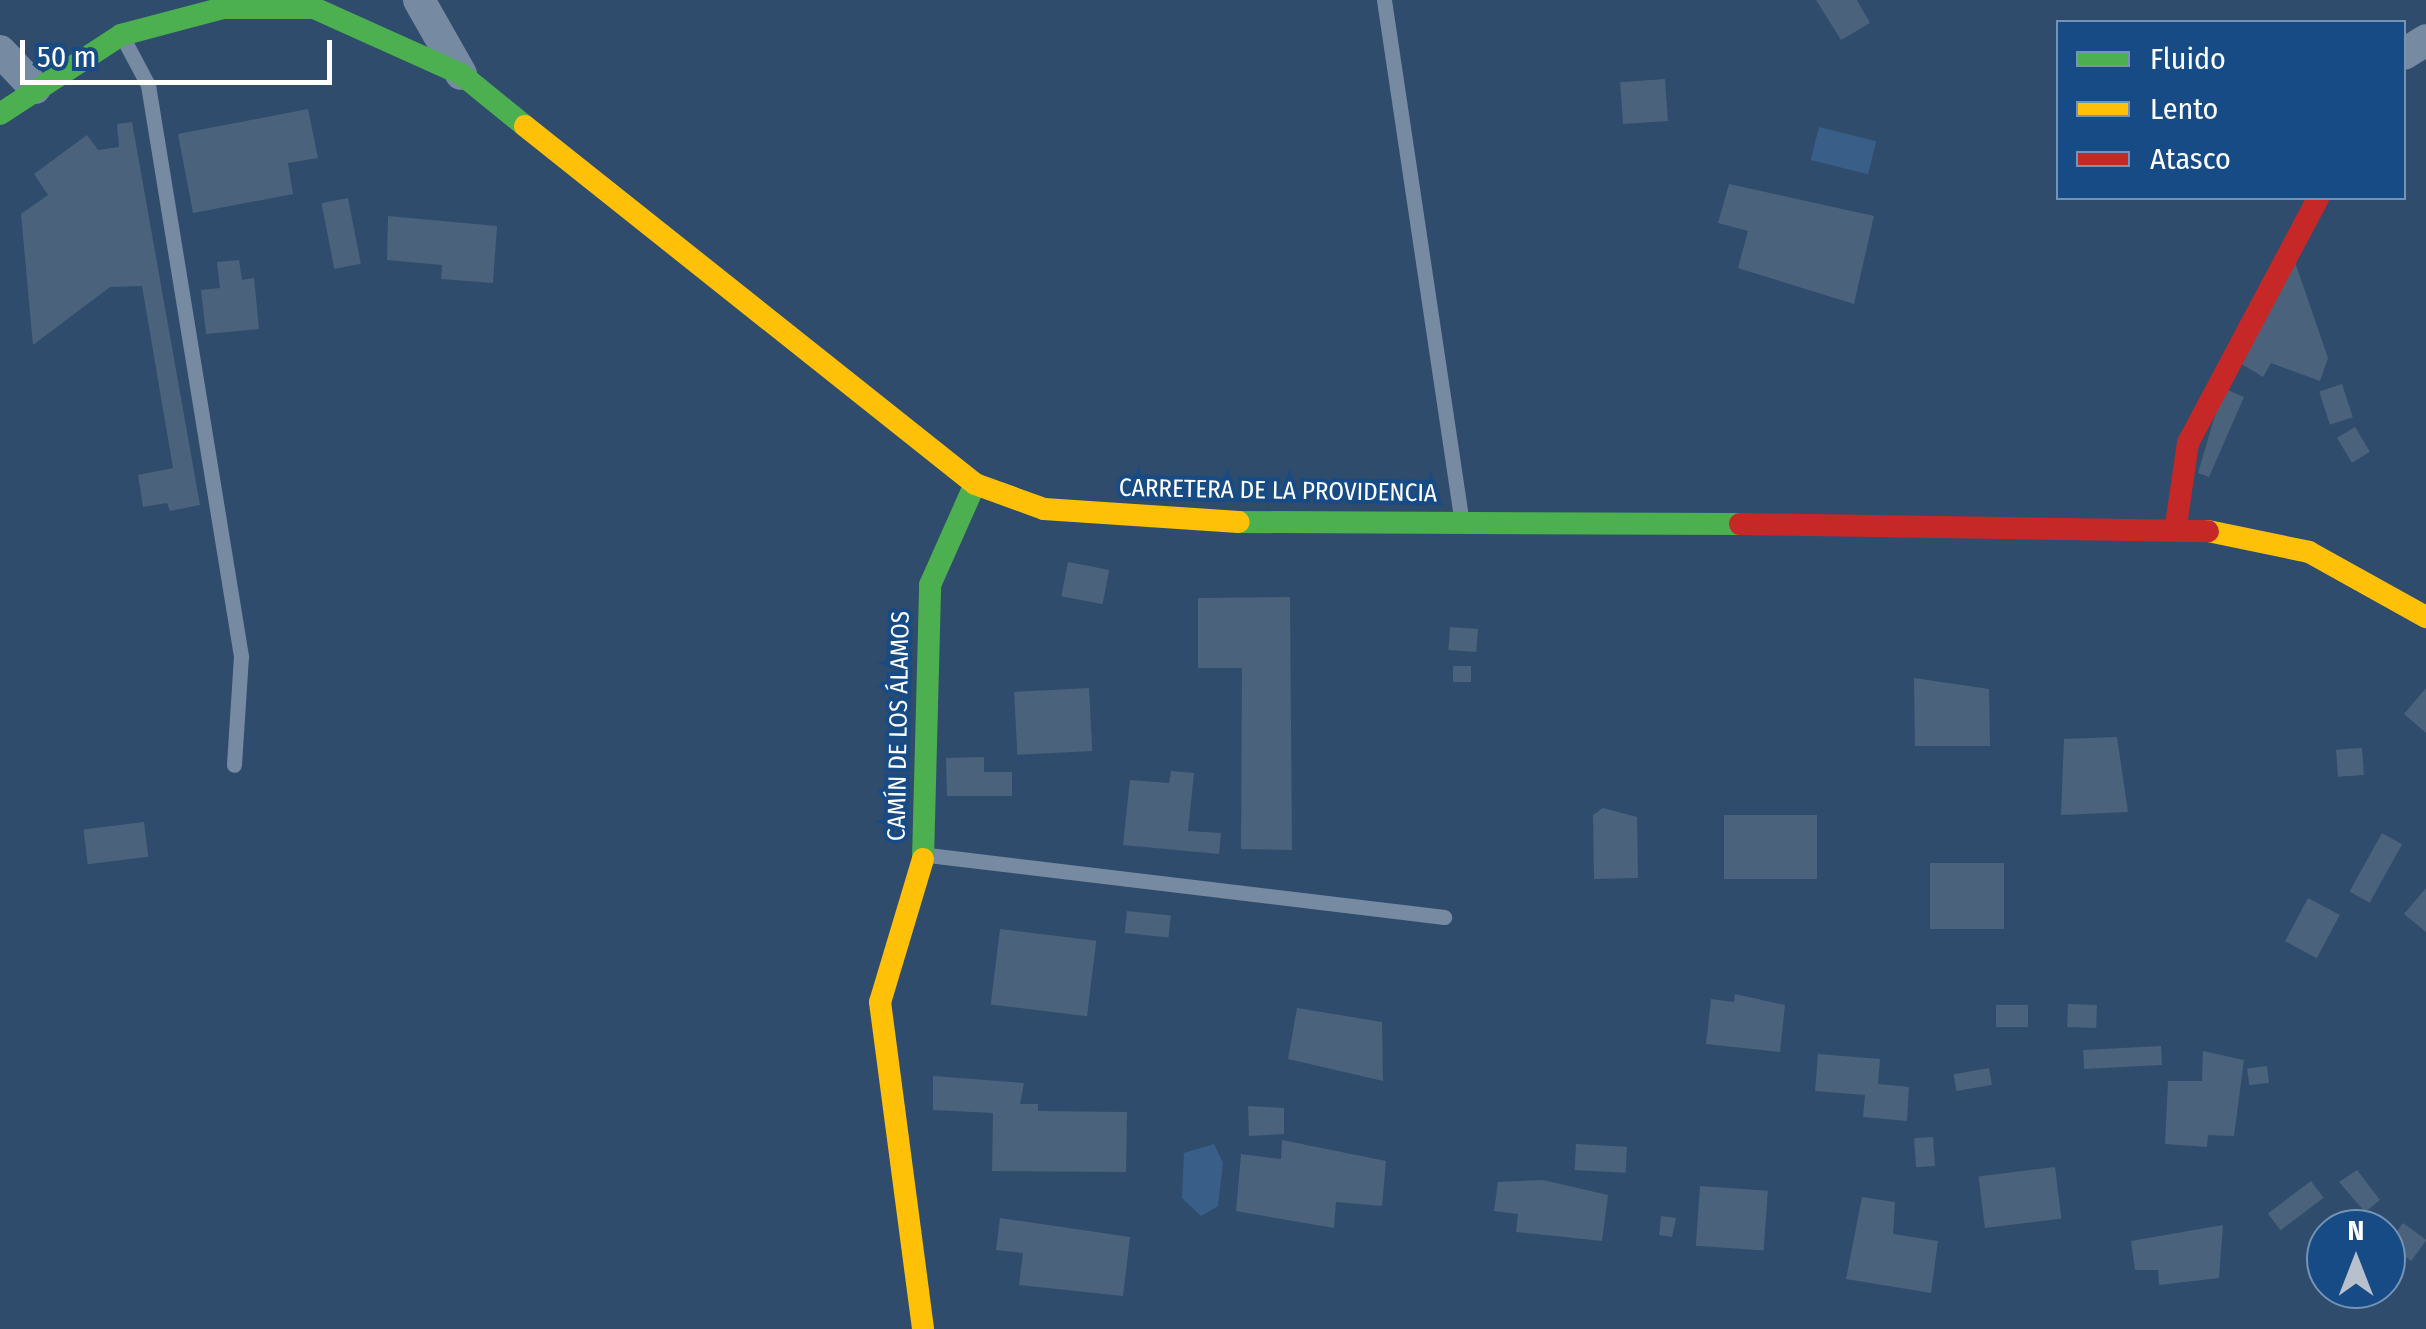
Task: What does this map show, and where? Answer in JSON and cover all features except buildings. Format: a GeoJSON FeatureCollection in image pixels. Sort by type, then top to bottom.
{"type":"FeatureCollection","features":[{"type":"Feature","properties":{"kind":"street"},"geometry":{"type":"LineString","coordinates":[[121,35],[150,0]]}},
{"type":"Feature","properties":{"kind":"street"},"geometry":{"type":"LineString","coordinates":[[419,0],[461,74]]}},
{"type":"Feature","properties":{"kind":"street","name":"CARRETERA DE LA PROVIDENCIA"},"geometry":{"type":"LineString","coordinates":[[0,114],[121,35],[223,8],[315,4],[461,74],[976,484],[1044,509],[1160,522],[2176,525],[2309,552],[2426,616]]}},
{"type":"Feature","properties":{"kind":"street"},"geometry":{"type":"LineString","coordinates":[[0,51],[35,88]]}},
{"type":"Feature","properties":{"kind":"street"},"geometry":{"type":"LineString","coordinates":[[2176,525],[2188,444],[2317,200]]}},
{"type":"Feature","properties":{"kind":"street","name":"CAMÍN DE LOS ÁLAMOS"},"geometry":{"type":"LineString","coordinates":[[923,1329],[880,1002],[924,854],[930,585],[976,484]]}},
{"type":"Feature","properties":{"kind":"lane"},"geometry":{"type":"LineString","coordinates":[[1384,0],[1462,521]]}},
{"type":"Feature","properties":{"kind":"lane"},"geometry":{"type":"LineString","coordinates":[[121,35],[148,86],[241,656],[234,765]]}},
{"type":"Feature","properties":{"kind":"lane"},"geometry":{"type":"LineString","coordinates":[[924,854],[1444,917]]}},
{"type":"Feature","properties":{"kind":"water"},"geometry":{"type":"Polygon","coordinates":[[[1819,127],[1876,141],[1868,174],[1811,160],[1819,127]]]}},
{"type":"Feature","properties":{"kind":"water"},"geometry":{"type":"Polygon","coordinates":[[[1214,1144],[1223,1163],[1218,1206],[1201,1216],[1182,1198],[1184,1153],[1214,1144]]]}},
{"type":"Feature","properties":{"kind":"traffic: fast"},"geometry":{"type":"LineString","coordinates":[[0,114],[121,35],[223,8],[314,8],[461,74],[525,126]]}},
{"type":"Feature","properties":{"kind":"traffic: fast"},"geometry":{"type":"LineString","coordinates":[[923,859],[930,585],[975,484]]}},
{"type":"Feature","properties":{"kind":"traffic: fast"},"geometry":{"type":"LineString","coordinates":[[1239,522],[1740,524]]}},
{"type":"Feature","properties":{"kind":"traffic: slow"},"geometry":{"type":"LineString","coordinates":[[525,126],[975,484],[1044,509],[1239,522]]}},
{"type":"Feature","properties":{"kind":"traffic: slow"},"geometry":{"type":"LineString","coordinates":[[2208,531],[2309,552],[2426,617]]}},
{"type":"Feature","properties":{"kind":"traffic: slow"},"geometry":{"type":"LineString","coordinates":[[923,859],[880,1002],[923,1329]]}},
{"type":"Feature","properties":{"kind":"traffic: jam"},"geometry":{"type":"LineString","coordinates":[[2176,525],[2188,443],[2317,200]]}},
{"type":"Feature","properties":{"kind":"traffic: jam"},"geometry":{"type":"LineString","coordinates":[[1740,524],[2208,531]]}}]}
